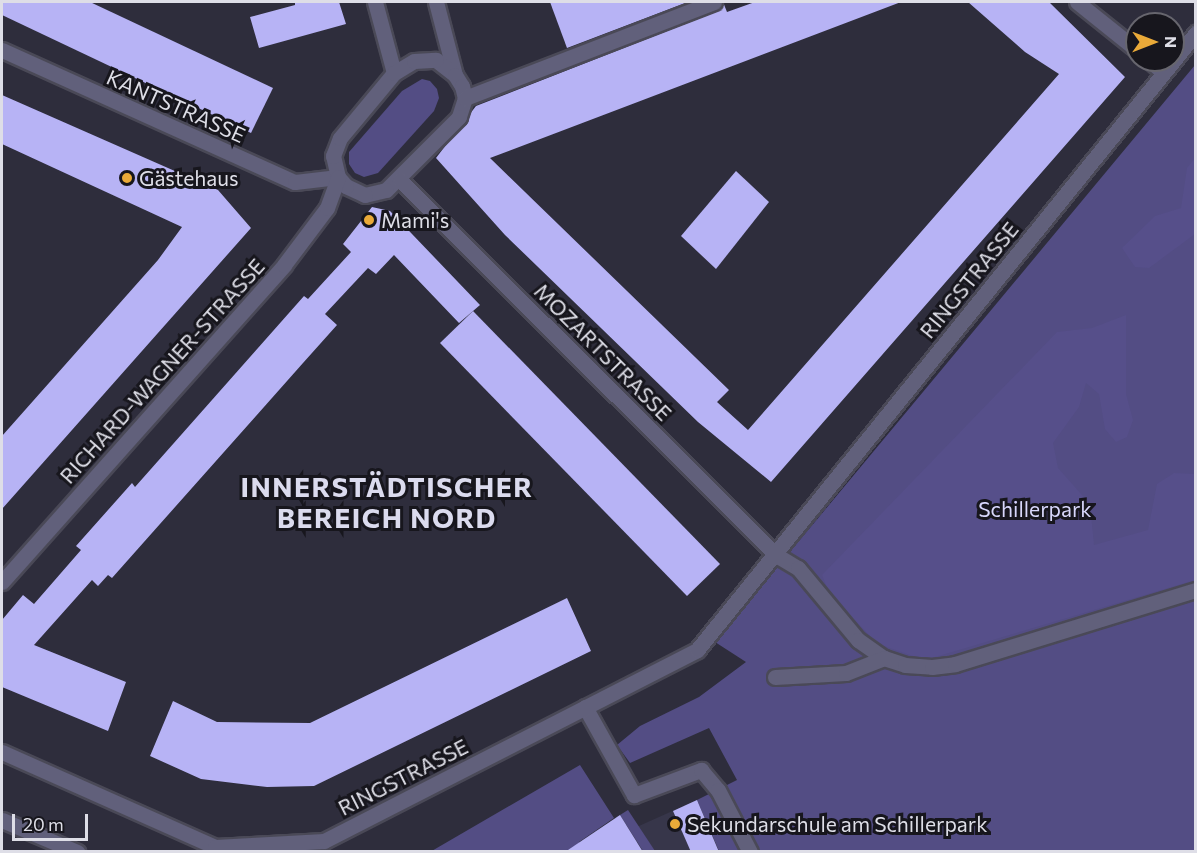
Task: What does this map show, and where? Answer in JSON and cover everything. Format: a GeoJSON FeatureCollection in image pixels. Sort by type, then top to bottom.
{"type":"FeatureCollection","features":[{"type":"Feature","properties":{"kind":"street"},"geometry":{"type":"LineString","coordinates":[[375,2],[394,73]]}},
{"type":"Feature","properties":{"kind":"street"},"geometry":{"type":"LineString","coordinates":[[338,177],[365,195],[386,190],[400,180],[459,117],[465,98],[455,75],[436,2]]}},
{"type":"Feature","properties":{"kind":"street"},"geometry":{"type":"LineString","coordinates":[[465,98],[714,2]]}},
{"type":"Feature","properties":{"kind":"street"},"geometry":{"type":"LineString","coordinates":[[1077,2],[1125,40]]}},
{"type":"Feature","properties":{"kind":"street","name":"RINGSTRASSE"},"geometry":{"type":"LineString","coordinates":[[1185,46],[1196,33]]}},
{"type":"Feature","properties":{"kind":"street","name":"KANTSTRASSE"},"geometry":{"type":"LineString","coordinates":[[2,50],[295,182],[338,177]]}},
{"type":"Feature","properties":{"kind":"street","name":"RICHARD-WAGNER-STRASSE"},"geometry":{"type":"LineString","coordinates":[[2,582],[284,265],[327,208],[338,177],[334,147],[394,73],[406,64],[426,59],[444,64],[455,75]]}},
{"type":"Feature","properties":{"kind":"street","name":"RINGSTRASSE"},"geometry":{"type":"LineString","coordinates":[[2,752],[214,849],[324,841],[697,650],[776,555],[1163,72]]}},
{"type":"Feature","properties":{"kind":"street","name":"MOZARTSTRASSE"},"geometry":{"type":"LineString","coordinates":[[400,180],[776,555]]}},
{"type":"Feature","properties":{"kind":"street"},"geometry":{"type":"LineString","coordinates":[[776,555],[798,568],[858,640],[884,658],[923,667],[955,664],[1196,590]]}},
{"type":"Feature","properties":{"kind":"street"},"geometry":{"type":"LineString","coordinates":[[775,677],[846,673],[884,658]]}},
{"type":"Feature","properties":{"kind":"street"},"geometry":{"type":"LineString","coordinates":[[585,707],[634,795],[701,770],[718,790],[750,852]]}},
{"type":"Feature","properties":{"kind":"street"},"geometry":{"type":"LineString","coordinates":[[2,820],[77,852]]}},
{"type":"Feature","properties":{"kind":"shaded area","name":"Sekundarschule am Schillerpark"},"geometry":{"type":"Polygon","coordinates":[[[697,800],[719,851],[585,851],[579,842],[620,815],[630,830],[697,800]]]}},
{"type":"Feature","properties":{"kind":"green space","name":"Schillerpark"},"geometry":{"type":"Polygon","coordinates":[[[1195,65],[1195,851],[719,851],[697,800],[737,780],[709,728],[630,763],[617,745],[640,726],[699,697],[746,662],[715,642],[1195,65]]]}},
{"type":"Feature","properties":{"kind":"green space"},"geometry":{"type":"Polygon","coordinates":[[[422,79],[430,81],[437,89],[439,98],[434,111],[378,173],[364,177],[355,173],[349,164],[349,152],[402,91],[422,79]]]}},
{"type":"Feature","properties":{"kind":"green space"},"geometry":{"type":"Polygon","coordinates":[[[1195,158],[1195,234],[1149,268],[1135,267],[1122,248],[1155,216],[1181,208],[1187,168],[1195,158]]]}},
{"type":"Feature","properties":{"kind":"green space"},"geometry":{"type":"Polygon","coordinates":[[[1126,315],[1126,394],[1133,420],[1127,437],[1116,442],[1105,429],[1099,394],[1086,383],[1079,407],[1053,443],[1058,468],[1090,504],[1094,545],[1148,530],[1157,484],[1174,473],[1195,474],[1195,580],[925,660],[878,644],[830,595],[822,575],[1057,332],[1092,328],[1126,315]]]}},
{"type":"Feature","properties":{"kind":"green space"},"geometry":{"type":"Polygon","coordinates":[[[580,765],[614,818],[579,842],[585,851],[430,852],[580,765]]]}},
{"type":"Feature","properties":{"kind":"green space"},"geometry":{"type":"Polygon","coordinates":[[[628,810],[655,851],[643,851],[620,815],[628,810]]]}},
{"type":"Feature","properties":{"kind":"building"},"geometry":{"type":"Polygon","coordinates":[[[2,2],[90,2],[273,88],[251,133],[2,15],[2,2]]]}},
{"type":"Feature","properties":{"kind":"building"},"geometry":{"type":"Polygon","coordinates":[[[295,2],[339,2],[346,24],[259,48],[250,17],[295,5],[295,2]]]}},
{"type":"Feature","properties":{"kind":"building"},"geometry":{"type":"Polygon","coordinates":[[[550,2],[688,2],[567,48],[550,2]]]}},
{"type":"Feature","properties":{"kind":"building"},"geometry":{"type":"Polygon","coordinates":[[[723,2],[727,12],[755,2],[901,2],[490,158],[729,390],[717,402],[748,430],[1059,74],[1025,52],[968,2],[1049,2],[1125,77],[771,482],[698,422],[505,235],[436,158],[476,106],[718,11],[723,2]]]}},
{"type":"Feature","properties":{"kind":"building"},"geometry":{"type":"Polygon","coordinates":[[[2,95],[218,190],[251,228],[2,509],[2,436],[158,260],[182,227],[2,144],[2,95]]]}},
{"type":"Feature","properties":{"kind":"building"},"geometry":{"type":"Polygon","coordinates":[[[736,171],[769,202],[716,269],[681,236],[736,171]]]}},
{"type":"Feature","properties":{"kind":"building"},"geometry":{"type":"Polygon","coordinates":[[[372,207],[390,211],[480,305],[459,323],[394,255],[376,274],[368,268],[325,314],[337,325],[112,578],[108,575],[98,586],[92,580],[34,645],[126,682],[108,731],[2,687],[2,620],[23,595],[34,604],[81,550],[76,546],[132,483],[135,487],[304,296],[308,299],[351,252],[343,244],[372,207]]]}},
{"type":"Feature","properties":{"kind":"building"},"geometry":{"type":"Polygon","coordinates":[[[473,311],[720,564],[687,596],[440,343],[473,311]]]}},
{"type":"Feature","properties":{"kind":"building"},"geometry":{"type":"Polygon","coordinates":[[[567,598],[591,651],[314,786],[267,787],[201,779],[150,756],[173,701],[217,722],[310,723],[567,598]]]}},
{"type":"Feature","properties":{"kind":"building"},"geometry":{"type":"Polygon","coordinates":[[[697,800],[719,852],[691,852],[673,811],[697,800]]]}},
{"type":"Feature","properties":{"kind":"building","name":"Sekundarschule am Schillerpark"},"geometry":{"type":"Polygon","coordinates":[[[620,815],[643,852],[565,852],[620,815]]]}},
{"type":"Feature","properties":{"kind":"place","name":"Gästehaus"},"geometry":{"type":"Point","coordinates":[127,178]}},
{"type":"Feature","properties":{"kind":"place","name":"Mami's"},"geometry":{"type":"Point","coordinates":[369,220]}},
{"type":"Feature","properties":{"kind":"place","name":"Sekundarschule am Schillerpark"},"geometry":{"type":"Point","coordinates":[675,824]}},
{"type":"Feature","properties":{"kind":"district","name":"INNERSTÄDTISCHER BEREICH NORD"},"geometry":{"type":"Point","coordinates":[387,502]}}]}
